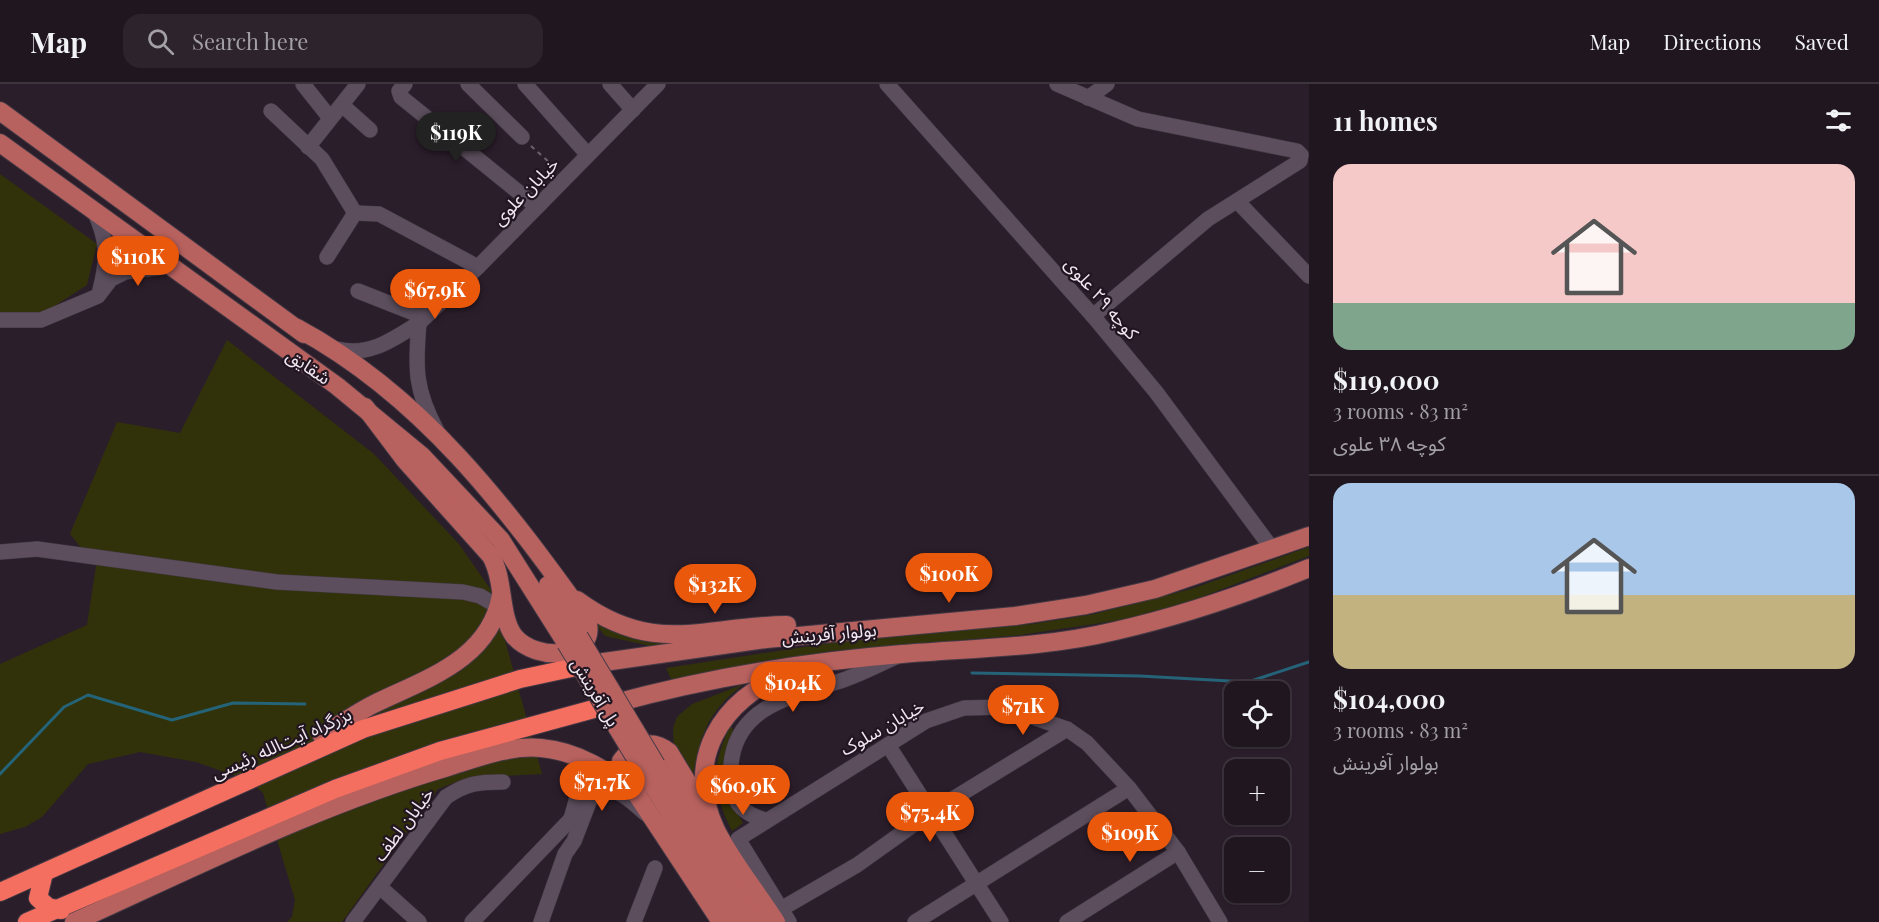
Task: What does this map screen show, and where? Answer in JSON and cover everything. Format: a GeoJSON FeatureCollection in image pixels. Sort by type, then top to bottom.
{"type":"FeatureCollection","features":[{"type":"Feature","properties":{"kind":"highway","name":"بزرگراه آیت‌الله رئیسی"},"geometry":{"type":"LineString","coordinates":[[0,892],[363,729],[462,696],[590,664]]}},
{"type":"Feature","properties":{"kind":"highway"},"geometry":{"type":"LineString","coordinates":[[27,922],[67,916],[250,824],[335,789],[450,748],[612,704]]}},
{"type":"Feature","properties":{"kind":"highway"},"geometry":{"type":"LineString","coordinates":[[289,762],[322,736]]}},
{"type":"Feature","properties":{"kind":"highway"},"geometry":{"type":"LineString","coordinates":[[335,789],[389,784]]}},
{"type":"Feature","properties":{"kind":"highway"},"geometry":{"type":"LineString","coordinates":[[44,873],[38,898],[48,907],[67,916]]}},
{"type":"Feature","properties":{"kind":"main road","name":"شقایق"},"geometry":{"type":"LineString","coordinates":[[0,111],[297,328],[362,380],[425,436],[512,532],[573,640]]}},
{"type":"Feature","properties":{"kind":"main road","name":"شقایق"},"geometry":{"type":"LineString","coordinates":[[0,143],[365,407],[422,456],[501,540],[573,640]]}},
{"type":"Feature","properties":{"kind":"main road","name":"شقایق"},"geometry":{"type":"LineString","coordinates":[[297,328],[336,349],[381,382],[439,433],[500,502],[587,620],[590,629],[588,638],[579,646],[551,655],[537,653],[514,636],[507,621],[502,587]]}},
{"type":"Feature","properties":{"kind":"main road"},"geometry":{"type":"LineString","coordinates":[[322,736],[373,705],[422,684],[452,667],[479,643],[499,607],[502,587],[498,570],[491,556],[405,460],[365,407]]}},
{"type":"Feature","properties":{"kind":"main road","name":"بولوار آفرینش"},"geometry":{"type":"LineString","coordinates":[[590,664],[765,639],[1015,616],[1086,605],[1155,590],[1309,536]]}},
{"type":"Feature","properties":{"kind":"main road","name":"بولوار آفرینش"},"geometry":{"type":"LineString","coordinates":[[612,704],[692,682],[823,662],[904,653],[1006,648],[1113,632],[1242,595],[1309,568]]}},
{"type":"Feature","properties":{"kind":"main road"},"geometry":{"type":"LineString","coordinates":[[567,593],[616,624],[656,634],[703,635],[777,626],[812,625],[860,630]]}},
{"type":"Feature","properties":{"kind":"main road","name":"پل آفرینش"},"geometry":{"type":"LineString","coordinates":[[573,640],[650,769]]}},
{"type":"Feature","properties":{"kind":"main road"},"geometry":{"type":"LineString","coordinates":[[716,829],[704,774],[710,743],[728,711],[747,694],[769,680],[823,662]]}},
{"type":"Feature","properties":{"kind":"main road"},"geometry":{"type":"LineString","coordinates":[[721,922],[622,770],[621,761],[638,746],[651,743],[661,745],[669,752],[716,829],[779,915]]}},
{"type":"Feature","properties":{"kind":"main road"},"geometry":{"type":"LineString","coordinates":[[67,916],[389,784],[512,750],[541,748],[578,757],[602,769],[638,795]]}},
{"type":"Feature","properties":{"kind":"main road"},"geometry":{"type":"LineString","coordinates":[[650,769],[740,922]]}},
{"type":"Feature","properties":{"kind":"main road"},"geometry":{"type":"LineString","coordinates":[[650,769],[759,922]]}},
{"type":"Feature","properties":{"kind":"street"},"geometry":{"type":"LineString","coordinates":[[303,84],[330,118]]}},
{"type":"Feature","properties":{"kind":"street"},"geometry":{"type":"LineString","coordinates":[[308,147],[357,84]]}},
{"type":"Feature","properties":{"kind":"street"},"geometry":{"type":"LineString","coordinates":[[468,84],[522,138]]}},
{"type":"Feature","properties":{"kind":"street"},"geometry":{"type":"LineString","coordinates":[[525,84],[588,155]]}},
{"type":"Feature","properties":{"kind":"street"},"geometry":{"type":"LineString","coordinates":[[610,84],[633,110]]}},
{"type":"Feature","properties":{"kind":"street","name":"خیابان علوی"},"geometry":{"type":"LineString","coordinates":[[336,349],[355,354],[376,348],[421,320],[478,267],[658,84]]}},
{"type":"Feature","properties":{"kind":"street","name":"کوچه ۲۹ علوی"},"geometry":{"type":"LineString","coordinates":[[887,84],[1093,316],[1156,392],[1273,550]]}},
{"type":"Feature","properties":{"kind":"street"},"geometry":{"type":"LineString","coordinates":[[1057,84],[1138,119],[1297,151],[1301,155],[1300,161],[1208,219],[1093,316]]}},
{"type":"Feature","properties":{"kind":"street"},"geometry":{"type":"LineString","coordinates":[[1088,98],[1107,84]]}},
{"type":"Feature","properties":{"kind":"street"},"geometry":{"type":"LineString","coordinates":[[402,89],[537,207]]}},
{"type":"Feature","properties":{"kind":"street"},"geometry":{"type":"LineString","coordinates":[[342,105],[370,129]]}},
{"type":"Feature","properties":{"kind":"street"},"geometry":{"type":"LineString","coordinates":[[271,111],[322,159],[355,213]]}},
{"type":"Feature","properties":{"kind":"street"},"geometry":{"type":"LineString","coordinates":[[1237,201],[1309,276]]}},
{"type":"Feature","properties":{"kind":"street"},"geometry":{"type":"LineString","coordinates":[[94,211],[104,232],[105,251],[105,269],[98,296]]}},
{"type":"Feature","properties":{"kind":"street"},"geometry":{"type":"LineString","coordinates":[[327,257],[355,213]]}},
{"type":"Feature","properties":{"kind":"street"},"geometry":{"type":"LineString","coordinates":[[355,213],[379,214],[478,267]]}},
{"type":"Feature","properties":{"kind":"street"},"geometry":{"type":"LineString","coordinates":[[0,320],[41,320],[98,296],[111,279],[125,272],[170,266]]}},
{"type":"Feature","properties":{"kind":"street"},"geometry":{"type":"LineString","coordinates":[[358,291],[421,320],[417,373],[422,402],[439,433]]}},
{"type":"Feature","properties":{"kind":"street"},"geometry":{"type":"LineString","coordinates":[[0,552],[36,549],[277,582],[463,592],[480,596],[499,607]]}},
{"type":"Feature","properties":{"kind":"street"},"geometry":{"type":"LineString","coordinates":[[766,820],[749,816],[740,808],[729,782],[736,740],[754,716],[787,698],[848,679],[904,653]]}},
{"type":"Feature","properties":{"kind":"street","name":"خیابان سلوک"},"geometry":{"type":"LineString","coordinates":[[779,915],[738,839],[926,721],[963,708],[1004,707],[1067,729],[1087,743],[1129,788],[1178,852],[1217,921]]}},
{"type":"Feature","properties":{"kind":"street"},"geometry":{"type":"LineString","coordinates":[[789,922],[779,915],[857,865],[930,813],[1067,729]]}},
{"type":"Feature","properties":{"kind":"street"},"geometry":{"type":"LineString","coordinates":[[888,745],[1001,922]]}},
{"type":"Feature","properties":{"kind":"street"},"geometry":{"type":"LineString","coordinates":[[565,854],[564,838],[580,787],[578,757]]}},
{"type":"Feature","properties":{"kind":"street","name":"خیابان لطف"},"geometry":{"type":"LineString","coordinates":[[353,922],[446,797],[463,786],[481,782],[503,782]]}},
{"type":"Feature","properties":{"kind":"street"},"geometry":{"type":"LineString","coordinates":[[915,922],[1129,788]]}},
{"type":"Feature","properties":{"kind":"street"},"geometry":{"type":"LineString","coordinates":[[541,922],[565,854],[574,841],[591,796],[602,790],[620,792],[657,824]]}},
{"type":"Feature","properties":{"kind":"street"},"geometry":{"type":"LineString","coordinates":[[472,922],[571,819]]}},
{"type":"Feature","properties":{"kind":"street"},"geometry":{"type":"LineString","coordinates":[[1067,922],[1178,852]]}},
{"type":"Feature","properties":{"kind":"street"},"geometry":{"type":"LineString","coordinates":[[634,922],[655,868]]}},
{"type":"Feature","properties":{"kind":"street"},"geometry":{"type":"LineString","coordinates":[[380,887],[419,922]]}},
{"type":"Feature","properties":{"kind":"path"},"geometry":{"type":"LineString","coordinates":[[522,138],[566,178]]}},
{"type":"Feature","properties":{"kind":"shaded area"},"geometry":{"type":"Polygon","coordinates":[[[0,174],[97,244],[87,285],[39,316],[0,314],[0,174]]]}},
{"type":"Feature","properties":{"kind":"shaded area"},"geometry":{"type":"Polygon","coordinates":[[[227,340],[374,454],[459,544],[491,590],[542,774],[466,778],[438,789],[342,922],[287,922],[292,917],[295,900],[263,793],[250,781],[196,762],[140,752],[88,764],[42,817],[25,827],[0,834],[0,664],[87,625],[96,566],[70,534],[117,422],[180,433],[227,340]]]}},
{"type":"Feature","properties":{"kind":"shaded area"},"geometry":{"type":"Polygon","coordinates":[[[1309,547],[1309,556],[1191,601],[1121,620],[1020,635],[832,651],[672,681],[666,668],[837,642],[1033,624],[1094,614],[1191,589],[1309,547]]]}},
{"type":"Feature","properties":{"kind":"shaded area"},"geometry":{"type":"Polygon","coordinates":[[[591,618],[610,628],[769,629],[660,648],[605,636],[591,618]]]}},
{"type":"Feature","properties":{"kind":"shaded area"},"geometry":{"type":"Polygon","coordinates":[[[744,684],[714,713],[703,735],[693,776],[674,752],[673,728],[677,717],[692,704],[744,684]]]}},
{"type":"Feature","properties":{"kind":"shaded area"},"geometry":{"type":"Polygon","coordinates":[[[730,726],[733,729],[726,757],[726,787],[743,823],[732,831],[720,803],[716,778],[719,754],[730,726]]]}},
{"type":"Feature","properties":{"kind":"waterway"},"geometry":{"type":"LineString","coordinates":[[972,673],[1140,676],[1248,682],[1309,662]]}},
{"type":"Feature","properties":{"kind":"waterway"},"geometry":{"type":"LineString","coordinates":[[0,774],[64,707],[88,695],[172,720],[233,703],[305,704]]}}]}
